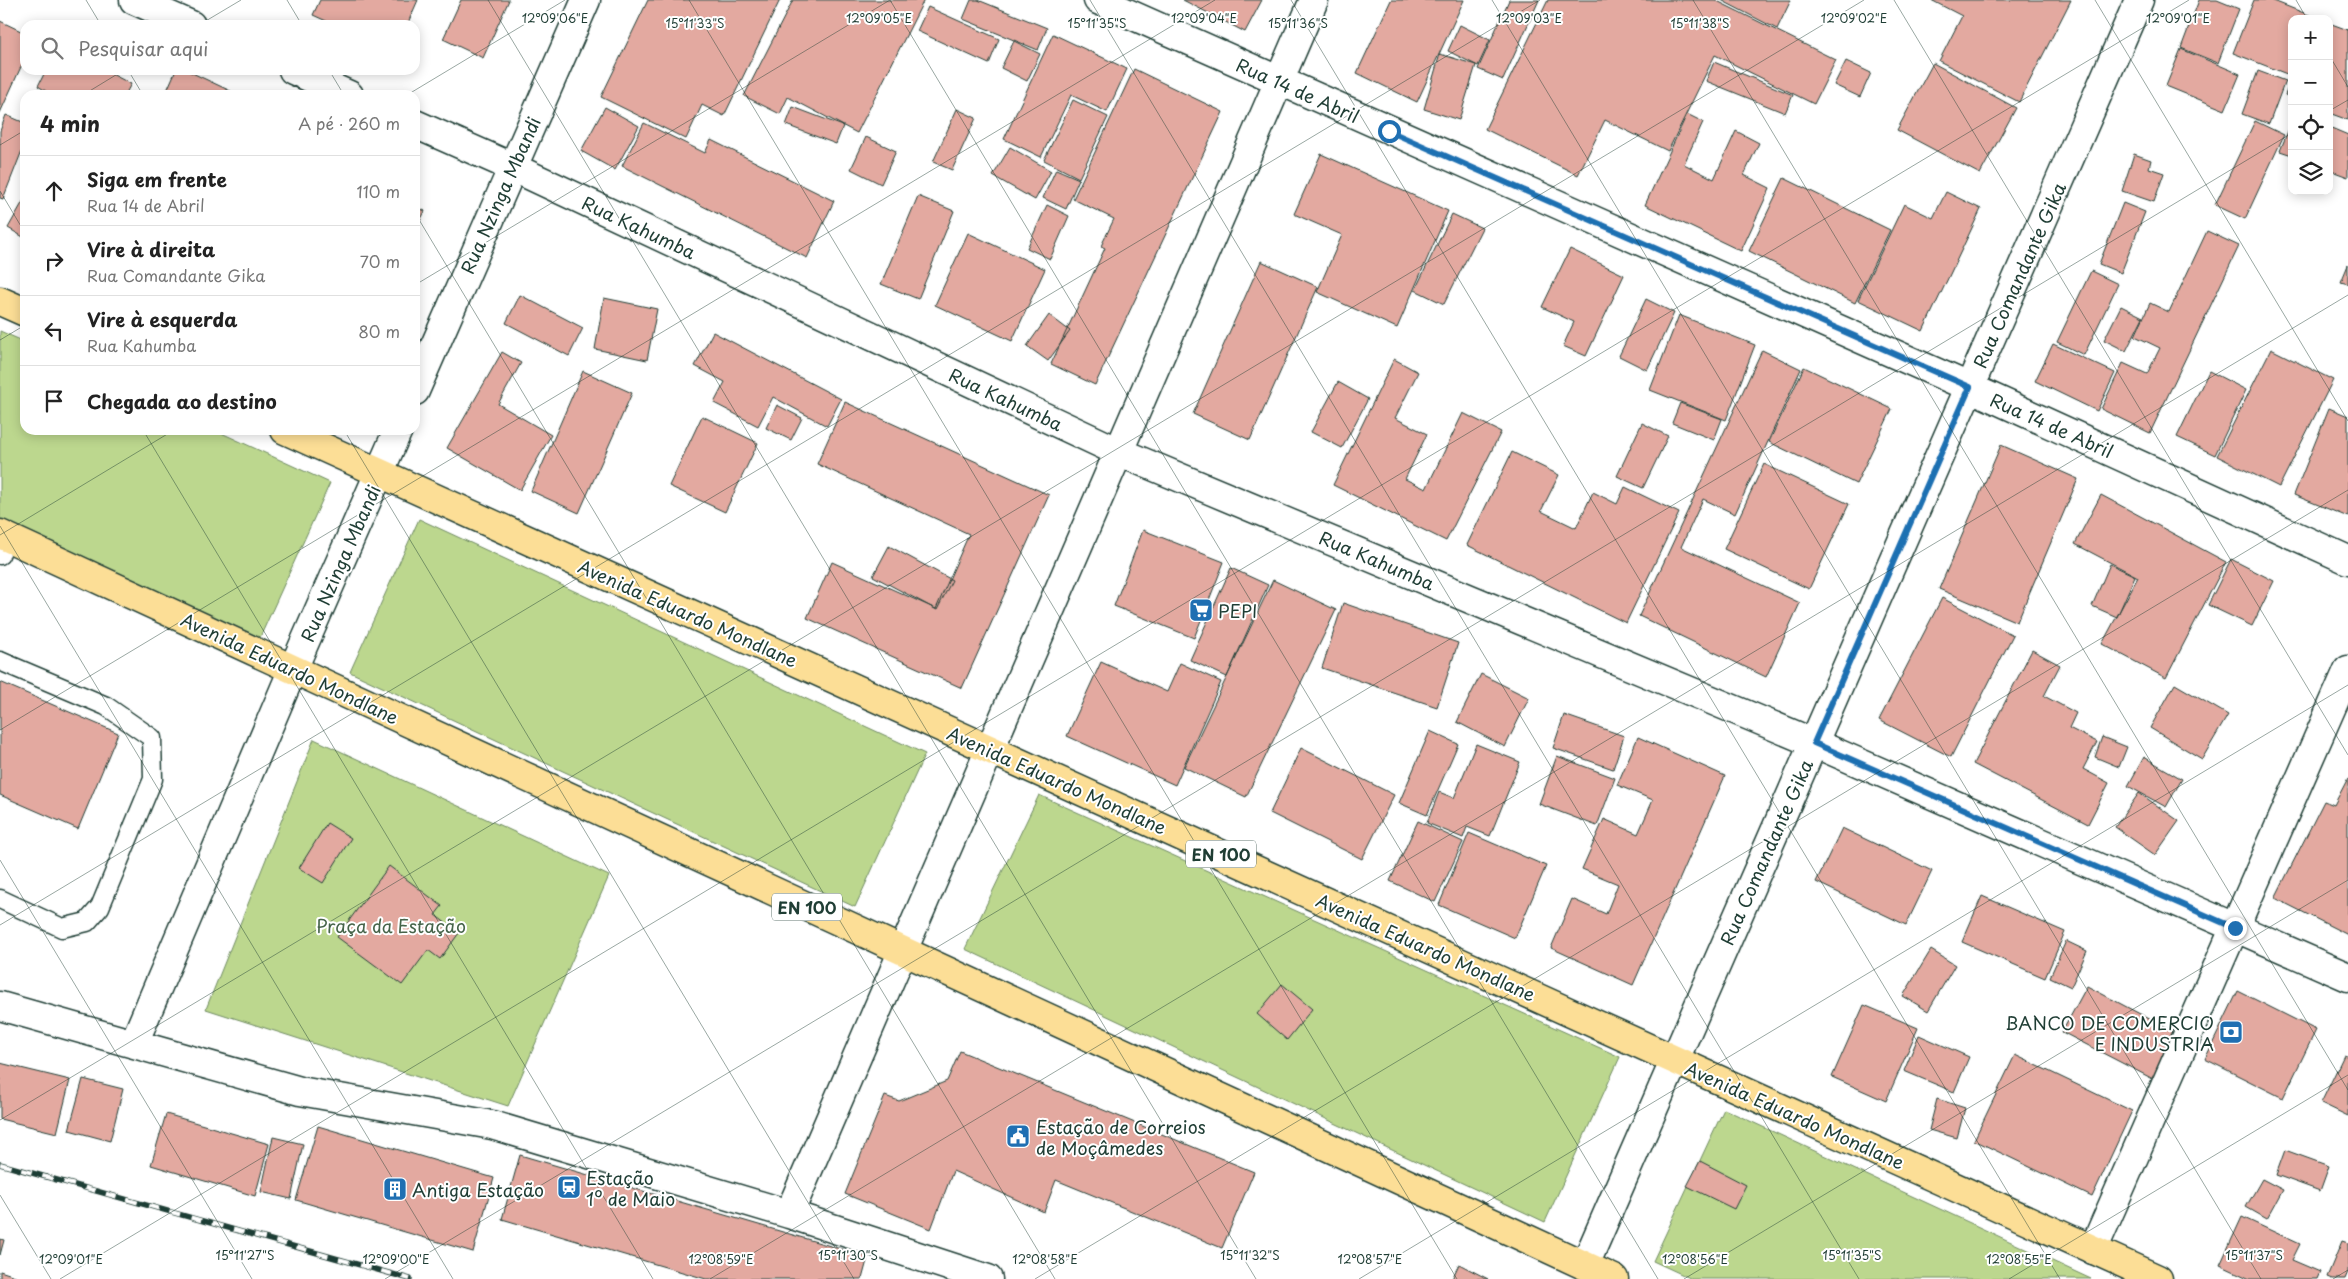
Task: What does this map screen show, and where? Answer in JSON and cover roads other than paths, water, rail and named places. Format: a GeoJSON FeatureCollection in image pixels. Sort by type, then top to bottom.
{"type":"FeatureCollection","features":[{"type":"Feature","properties":{"kind":"main road"},"geometry":{"type":"LineString","coordinates":[[0,301],[20,310]]}},
{"type":"Feature","properties":{"kind":"main road","name":"Avenida Eduardo Mondlane"},"geometry":{"type":"LineString","coordinates":[[296,435],[2158,1279]]}},
{"type":"Feature","properties":{"kind":"main road","name":"Avenida Eduardo Mondlane"},"geometry":{"type":"LineString","coordinates":[[2,542],[293,669],[904,952],[1582,1272],[1614,1279]]}},
{"type":"Feature","properties":{"kind":"street"},"geometry":{"type":"LineString","coordinates":[[134,0],[180,20]]}},
{"type":"Feature","properties":{"kind":"street","name":"Rua Nzinga Mbandi"},"geometry":{"type":"LineString","coordinates":[[420,379],[586,0]]}},
{"type":"Feature","properties":{"kind":"street","name":"Rua 14 de Abril"},"geometry":{"type":"LineString","coordinates":[[1098,0],[1279,82],[1970,387],[2348,560]]}},
{"type":"Feature","properties":{"kind":"street"},"geometry":{"type":"LineString","coordinates":[[789,1214],[904,952],[1314,0]]}},
{"type":"Feature","properties":{"kind":"street","name":"Rua Comandante Gika"},"geometry":{"type":"LineString","coordinates":[[1582,1272],[2139,0]]}},
{"type":"Feature","properties":{"kind":"street"},"geometry":{"type":"LineString","coordinates":[[304,75],[338,90]]}},
{"type":"Feature","properties":{"kind":"street","name":"Rua Kahumba"},"geometry":{"type":"LineString","coordinates":[[420,126],[512,167],[1119,452],[1814,743],[2348,977]]}},
{"type":"Feature","properties":{"kind":"street","name":"Rua Nzinga Mbandi"},"geometry":{"type":"LineString","coordinates":[[134,1043],[293,669],[396,435]]}},
{"type":"Feature","properties":{"kind":"street"},"geometry":{"type":"LineString","coordinates":[[2094,1250],[2348,670]]}},
{"type":"Feature","properties":{"kind":"street"},"geometry":{"type":"LineString","coordinates":[[0,1006],[300,1091],[492,1125],[789,1214],[988,1279]]}},
{"type":"Feature","properties":{"kind":"lane"},"geometry":{"type":"LineString","coordinates":[[0,661],[106,706],[152,738],[154,779],[100,907],[87,922],[62,928],[0,899]]}},
{"type":"Feature","properties":{"kind":"railway"},"geometry":{"type":"LineString","coordinates":[[0,1164],[410,1279]]}},
{"type":"Feature","properties":{"kind":"place","name":"PEPI"},"geometry":{"type":"Point","coordinates":[1201,610]}},
{"type":"Feature","properties":{"kind":"place","name":"BANCO DE COMERCIO E INDUSTRIA"},"geometry":{"type":"Point","coordinates":[2231,1032]}},
{"type":"Feature","properties":{"kind":"place","name":"Estação de Correios de Moçâmedes"},"geometry":{"type":"Point","coordinates":[1018,1136]}},
{"type":"Feature","properties":{"kind":"place","name":"Estação 1º de Maio"},"geometry":{"type":"Point","coordinates":[569,1187]}},
{"type":"Feature","properties":{"kind":"place","name":"Antiga Estação"},"geometry":{"type":"Point","coordinates":[395,1189]}},
{"type":"Feature","properties":{"kind":"park label","name":"Praça da Estação"},"geometry":{"type":"Point","coordinates":[391,925]}}]}
